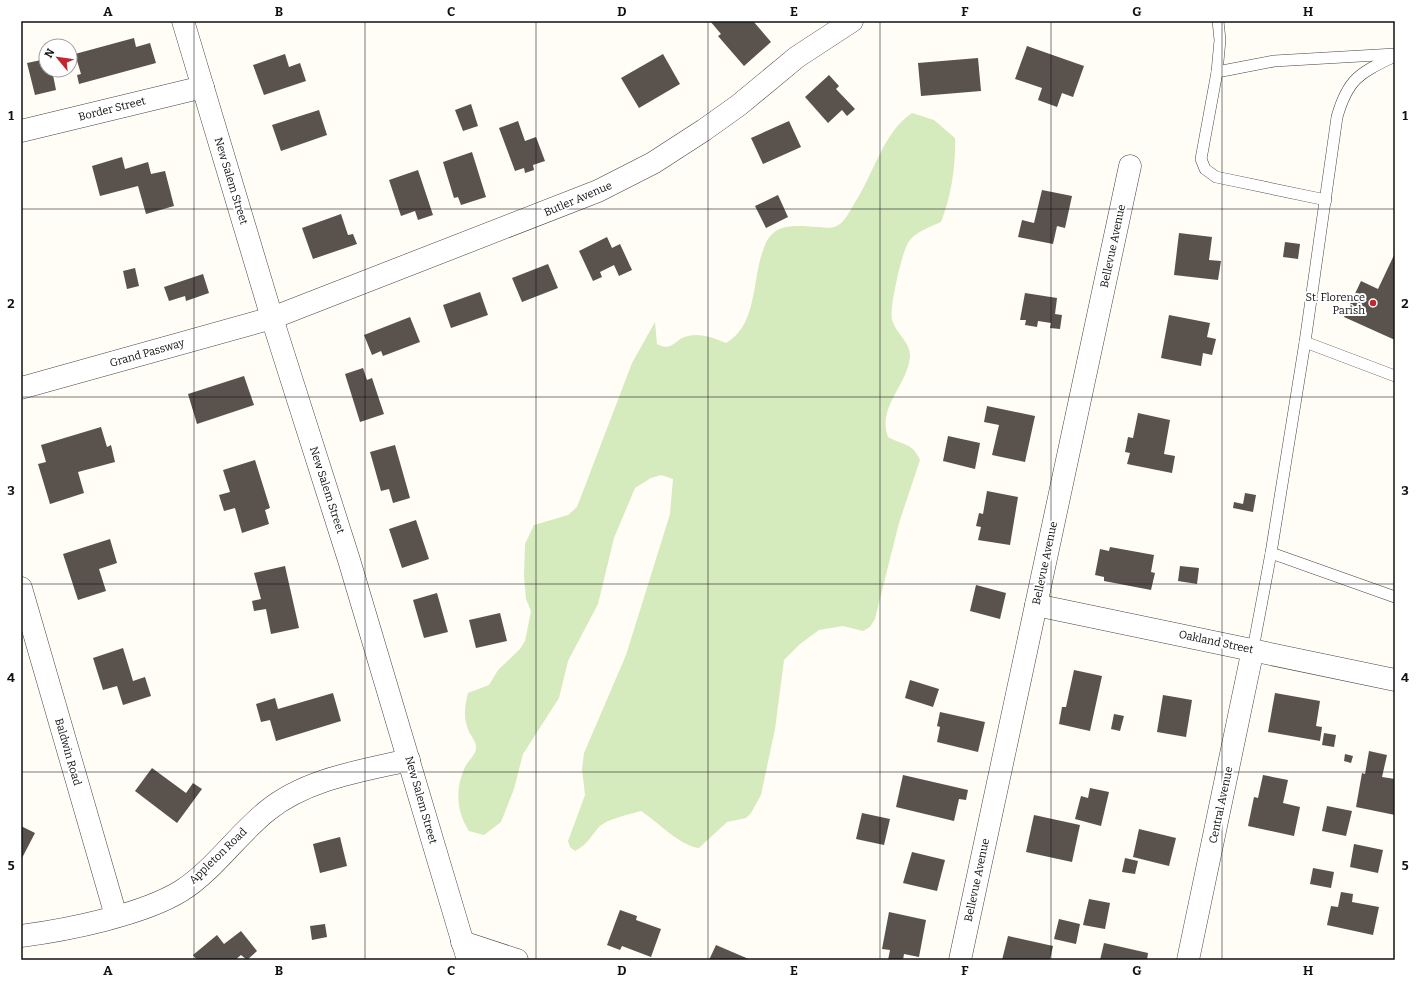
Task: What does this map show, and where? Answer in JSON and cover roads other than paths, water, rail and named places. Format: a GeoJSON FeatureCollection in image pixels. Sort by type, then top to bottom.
{"type":"FeatureCollection","features":[{"type":"Feature","properties":{"kind":"street","name":"New Salem Street"},"geometry":{"type":"LineString","coordinates":[[183,21],[272,318],[349,560],[465,951]]}},
{"type":"Feature","properties":{"kind":"street","name":"Butler Avenue"},"geometry":{"type":"LineString","coordinates":[[272,318],[522,222],[598,191],[626,177],[653,163],[704,130],[739,105],[797,57],[852,21]]}},
{"type":"Feature","properties":{"kind":"street","name":"Border Street"},"geometry":{"type":"LineString","coordinates":[[21,131],[203,87]]}},
{"type":"Feature","properties":{"kind":"street","name":"Bellevue Avenue"},"geometry":{"type":"LineString","coordinates":[[960,960],[1130,166]]}},
{"type":"Feature","properties":{"kind":"street","name":"Grand Passway"},"geometry":{"type":"LineString","coordinates":[[21,388],[272,318]]}},
{"type":"Feature","properties":{"kind":"street","name":"Baldwin Road"},"geometry":{"type":"LineString","coordinates":[[21,588],[116,916]]}},
{"type":"Feature","properties":{"kind":"street","name":"Oakland Street"},"geometry":{"type":"LineString","coordinates":[[1036,605],[1253,649],[1395,680]]}},
{"type":"Feature","properties":{"kind":"street","name":"Central Avenue"},"geometry":{"type":"LineString","coordinates":[[1188,960],[1253,649]]}},
{"type":"Feature","properties":{"kind":"street","name":"Appleton Road"},"geometry":{"type":"LineString","coordinates":[[21,936],[54,931],[116,916],[166,899],[182,890],[198,878],[244,831],[268,810],[292,795],[326,781],[409,760]]}},
{"type":"Feature","properties":{"kind":"street"},"geometry":{"type":"LineString","coordinates":[[465,951],[517,960]]}},
{"type":"Feature","properties":{"kind":"lane"},"geometry":{"type":"LineString","coordinates":[[1218,21],[1220,40],[1217,72],[1201,159],[1204,169],[1216,177],[1326,200]]}},
{"type":"Feature","properties":{"kind":"lane"},"geometry":{"type":"LineString","coordinates":[[1217,72],[1274,61],[1395,55]]}},
{"type":"Feature","properties":{"kind":"lane"},"geometry":{"type":"LineString","coordinates":[[1253,649],[1271,553],[1305,342],[1337,117],[1346,91],[1351,83],[1358,77],[1395,55]]}},
{"type":"Feature","properties":{"kind":"lane"},"geometry":{"type":"LineString","coordinates":[[1305,342],[1395,376]]}},
{"type":"Feature","properties":{"kind":"lane"},"geometry":{"type":"LineString","coordinates":[[1271,553],[1395,597]]}},
{"type":"Feature","properties":{"kind":"place","name":"St. Florence Parish"},"geometry":{"type":"Point","coordinates":[1373,303]}}]}
